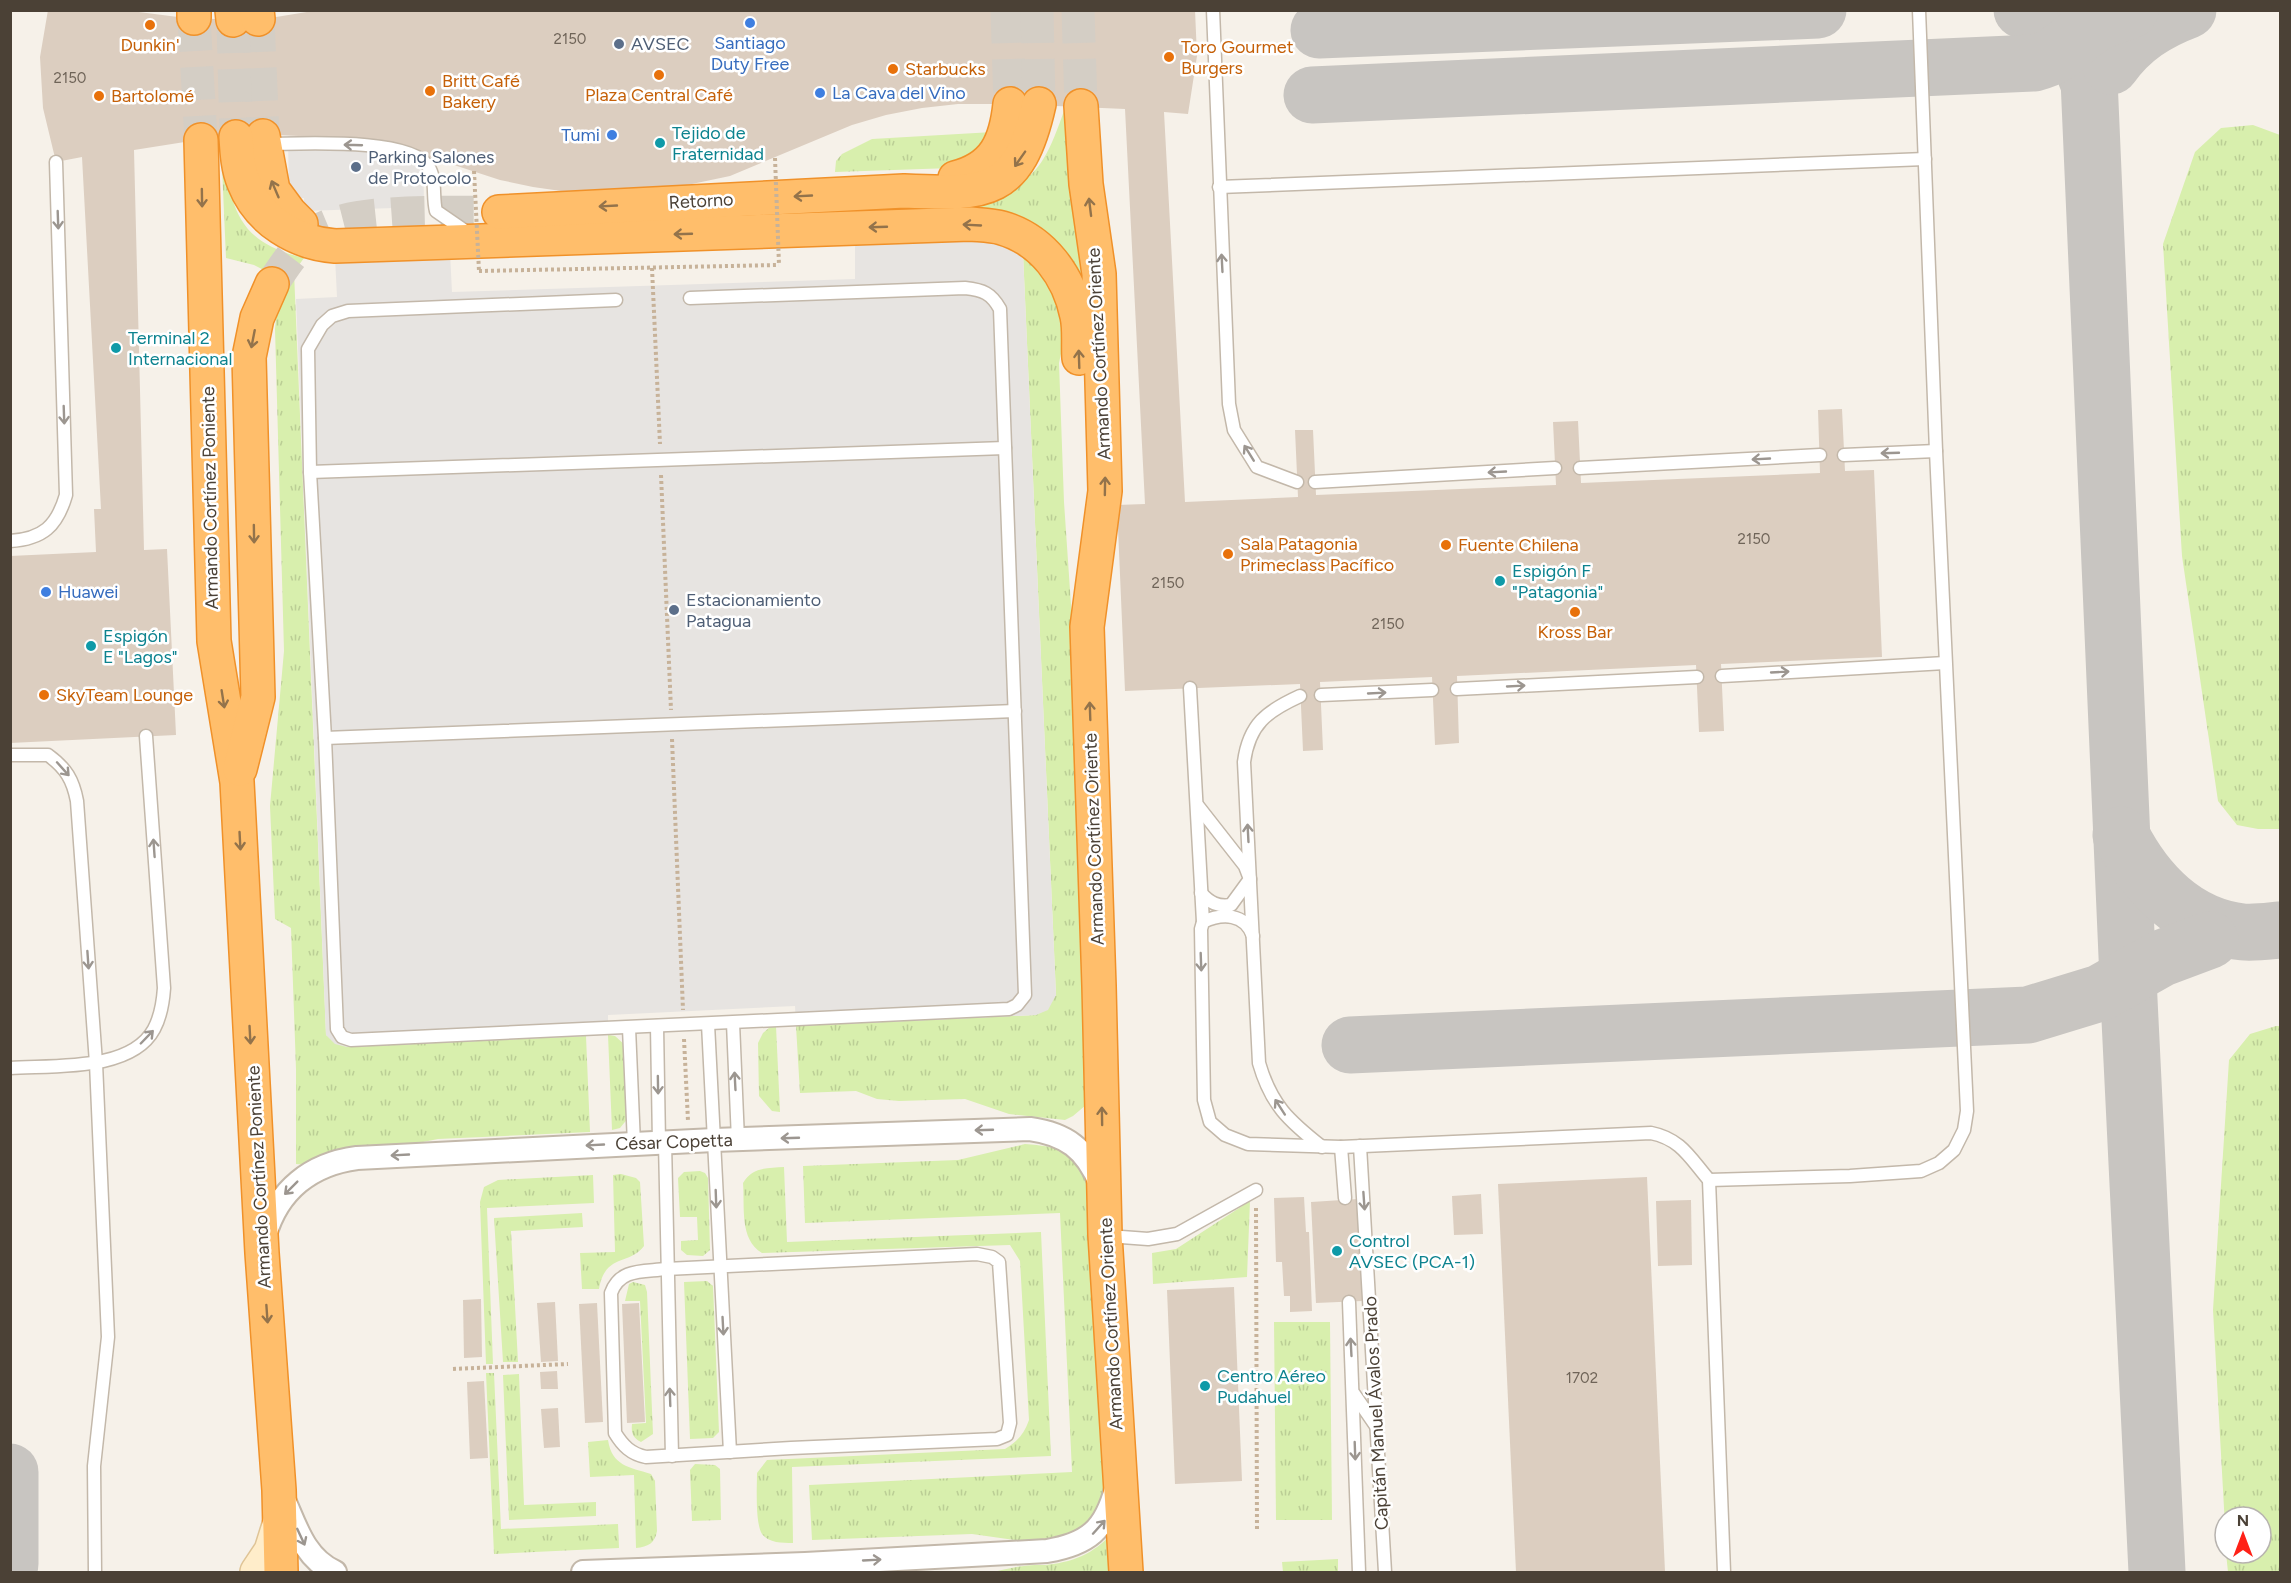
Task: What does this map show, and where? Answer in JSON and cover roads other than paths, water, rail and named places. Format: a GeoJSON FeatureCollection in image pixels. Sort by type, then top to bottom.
{"type":"FeatureCollection","features":[{"type":"Feature","properties":{"kind":"highway","name":"Retorno"},"geometry":{"type":"LineString","coordinates":[[488,241],[904,191],[945,193],[975,191],[997,182],[1023,157],[1034,129],[1025,104]]}},
{"type":"Feature","properties":{"kind":"highway","name":"Armando Cortínez Oriente"},"geometry":{"type":"LineString","coordinates":[[1081,106],[1086,184],[1099,274],[1105,491],[1087,627],[1105,1235],[1126,1572]]}},
{"type":"Feature","properties":{"kind":"highway"},"geometry":{"type":"LineString","coordinates":[[254,139],[238,166],[243,183],[253,201],[271,220],[292,236],[315,244],[488,241],[970,224],[1001,227],[1027,240],[1044,252],[1058,267],[1068,286],[1078,318],[1087,627]]}},
{"type":"Feature","properties":{"kind":"highway","name":"Armando Cortínez Poniente"},"geometry":{"type":"LineString","coordinates":[[201,140],[214,630],[237,782],[262,1253],[280,1506],[281,1572]]}},
{"type":"Feature","properties":{"kind":"highway","name":"Armando Cortínez Poniente"},"geometry":{"type":"LineString","coordinates":[[237,782],[258,697],[249,357],[257,318],[272,284]]}},
{"type":"Feature","properties":{"kind":"street","name":"César Copetta"},"geometry":{"type":"LineString","coordinates":[[262,1253],[269,1222],[284,1194],[309,1173],[341,1160],[662,1143],[713,1130],[738,1140],[1017,1128],[1043,1131],[1063,1137],[1085,1156],[1094,1168],[1104,1196]]}},
{"type":"Feature","properties":{"kind":"street"},"geometry":{"type":"LineString","coordinates":[[583,1572],[734,1570],[1064,1548],[1089,1537],[1106,1519],[1117,1485],[1119,1462]]}},
{"type":"Feature","properties":{"kind":"street"},"geometry":{"type":"LineString","coordinates":[[257,1572],[271,1551],[280,1506]]}},
{"type":"Feature","properties":{"kind":"street"},"geometry":{"type":"LineString","coordinates":[[280,1506],[310,1554],[320,1564],[335,1572]]}},
{"type":"Feature","properties":{"kind":"lane"},"geometry":{"type":"LineString","coordinates":[[1213,10],[1229,404],[1234,430],[1257,467],[1297,482]]}},
{"type":"Feature","properties":{"kind":"lane"},"geometry":{"type":"LineString","coordinates":[[1709,1180],[1850,1176],[1921,1171],[1939,1163],[1954,1150],[1964,1130],[1967,1111],[1945,663],[1919,10]]}},
{"type":"Feature","properties":{"kind":"lane"},"geometry":{"type":"LineString","coordinates":[[254,139],[381,146],[397,149],[420,158],[432,173],[436,211],[454,225],[488,241]]}},
{"type":"Feature","properties":{"kind":"lane"},"geometry":{"type":"LineString","coordinates":[[1219,188],[1925,159]]}},
{"type":"Feature","properties":{"kind":"lane"},"geometry":{"type":"LineString","coordinates":[[10,541],[34,537],[54,524],[62,510],[66,495],[56,162]]}},
{"type":"Feature","properties":{"kind":"lane"},"geometry":{"type":"LineString","coordinates":[[616,300],[348,311],[332,316],[315,335],[308,349],[310,472],[337,1029],[342,1037],[351,1040],[1009,1009],[1017,1005],[1025,995],[1000,309],[993,296],[980,290],[949,288],[690,298]]}},
{"type":"Feature","properties":{"kind":"lane"},"geometry":{"type":"LineString","coordinates":[[310,472],[1005,448]]}},
{"type":"Feature","properties":{"kind":"lane"},"geometry":{"type":"LineString","coordinates":[[1844,455],[1936,451]]}},
{"type":"Feature","properties":{"kind":"lane"},"geometry":{"type":"LineString","coordinates":[[1580,468],[1820,455]]}},
{"type":"Feature","properties":{"kind":"lane"},"geometry":{"type":"LineString","coordinates":[[1315,482],[1556,468]]}},
{"type":"Feature","properties":{"kind":"lane"},"geometry":{"type":"LineString","coordinates":[[1722,676],[1945,663]]}},
{"type":"Feature","properties":{"kind":"lane"},"geometry":{"type":"LineString","coordinates":[[1457,689],[1697,677]]}},
{"type":"Feature","properties":{"kind":"lane"},"geometry":{"type":"LineString","coordinates":[[1190,688],[1203,922],[1200,935],[1204,1100],[1210,1122],[1225,1135],[1248,1144],[1341,1147],[1651,1133],[1667,1136],[1679,1144],[1709,1180],[1724,1572]]}},
{"type":"Feature","properties":{"kind":"lane"},"geometry":{"type":"LineString","coordinates":[[1321,695],[1432,690]]}},
{"type":"Feature","properties":{"kind":"lane"},"geometry":{"type":"LineString","coordinates":[[1300,696],[1269,713],[1250,735],[1246,748],[1244,762],[1252,936],[1259,1063],[1264,1081],[1283,1114],[1322,1147]]}},
{"type":"Feature","properties":{"kind":"lane"},"geometry":{"type":"LineString","coordinates":[[324,738],[1015,711]]}},
{"type":"Feature","properties":{"kind":"lane"},"geometry":{"type":"LineString","coordinates":[[10,1068],[96,1063],[130,1052],[147,1039],[154,1030],[162,1010],[164,988],[146,736]]}},
{"type":"Feature","properties":{"kind":"lane"},"geometry":{"type":"LineString","coordinates":[[10,755],[48,755],[61,764],[74,783],[77,801],[96,1063],[108,1337],[94,1466],[95,1572]]}},
{"type":"Feature","properties":{"kind":"lane"},"geometry":{"type":"LineString","coordinates":[[1198,806],[1240,859],[1250,879]]}},
{"type":"Feature","properties":{"kind":"lane"},"geometry":{"type":"LineString","coordinates":[[1202,893],[1209,902],[1222,907],[1231,905],[1250,879]]}},
{"type":"Feature","properties":{"kind":"lane"},"geometry":{"type":"LineString","coordinates":[[1203,922],[1213,918],[1235,917],[1246,923],[1252,936]]}},
{"type":"Feature","properties":{"kind":"lane"},"geometry":{"type":"LineString","coordinates":[[733,1023],[738,1140]]}},
{"type":"Feature","properties":{"kind":"lane"},"geometry":{"type":"LineString","coordinates":[[708,1024],[730,1452]]}},
{"type":"Feature","properties":{"kind":"lane"},"geometry":{"type":"LineString","coordinates":[[657,1026],[672,1456]]}},
{"type":"Feature","properties":{"kind":"lane"},"geometry":{"type":"LineString","coordinates":[[629,1028],[634,1144]]}},
{"type":"Feature","properties":{"kind":"lane","name":"Capitán Manuel Ávalos Prado"},"geometry":{"type":"LineString","coordinates":[[1360,1146],[1385,1572]]}},
{"type":"Feature","properties":{"kind":"lane"},"geometry":{"type":"LineString","coordinates":[[1341,1147],[1345,1198]]}},
{"type":"Feature","properties":{"kind":"lane"},"geometry":{"type":"LineString","coordinates":[[1105,1235],[1148,1239],[1177,1234],[1256,1190]]}},
{"type":"Feature","properties":{"kind":"lane"},"geometry":{"type":"LineString","coordinates":[[977,1254],[992,1257],[999,1262],[1010,1423],[1007,1435],[997,1439],[672,1456],[636,1455],[622,1444],[615,1433],[611,1293],[615,1283],[628,1273],[666,1269],[720,1268],[943,1255],[977,1254]]}},
{"type":"Feature","properties":{"kind":"lane","name":"Capitán Manuel Ávalos Prado"},"geometry":{"type":"LineString","coordinates":[[1349,1302],[1359,1572]]}},
{"type":"Feature","properties":{"kind":"lane"},"geometry":{"type":"LineString","coordinates":[[1373,1366],[1353,1393],[1376,1427]]}},
{"type":"Feature","properties":{"kind":"tunnel"},"geometry":{"type":"LineString","coordinates":[[1007,10],[1010,104]]}},
{"type":"Feature","properties":{"kind":"tunnel"},"geometry":{"type":"LineString","coordinates":[[1037,10],[1039,104]]}},
{"type":"Feature","properties":{"kind":"tunnel"},"geometry":{"type":"LineString","coordinates":[[1078,10],[1081,106]]}},
{"type":"Feature","properties":{"kind":"tunnel"},"geometry":{"type":"LineString","coordinates":[[194,18],[201,140]]}},
{"type":"Feature","properties":{"kind":"tunnel"},"geometry":{"type":"LineString","coordinates":[[258,19],[263,136]]}},
{"type":"Feature","properties":{"kind":"tunnel"},"geometry":{"type":"LineString","coordinates":[[233,20],[236,137]]}},
{"type":"Feature","properties":{"kind":"tunnel"},"geometry":{"type":"LineString","coordinates":[[272,284],[306,240],[321,229],[337,222],[407,213],[499,212]]}},
{"type":"Feature","properties":{"kind":"place","name":"Santiago Duty Free"},"geometry":{"type":"Point","coordinates":[750,23]}},
{"type":"Feature","properties":{"kind":"place","name":"Dunkin'"},"geometry":{"type":"Point","coordinates":[150,25]}},
{"type":"Feature","properties":{"kind":"place","name":"AVSEC"},"geometry":{"type":"Point","coordinates":[619,44]}},
{"type":"Feature","properties":{"kind":"place","name":"Toro Gourmet Burgers"},"geometry":{"type":"Point","coordinates":[1169,57]}},
{"type":"Feature","properties":{"kind":"place","name":"Starbucks"},"geometry":{"type":"Point","coordinates":[893,69]}},
{"type":"Feature","properties":{"kind":"place","name":"Plaza Central Café"},"geometry":{"type":"Point","coordinates":[659,75]}},
{"type":"Feature","properties":{"kind":"place","name":"Britt Café Bakery"},"geometry":{"type":"Point","coordinates":[430,91]}},
{"type":"Feature","properties":{"kind":"place","name":"La Cava del Vino"},"geometry":{"type":"Point","coordinates":[820,93]}},
{"type":"Feature","properties":{"kind":"place","name":"Bartolomé"},"geometry":{"type":"Point","coordinates":[99,96]}},
{"type":"Feature","properties":{"kind":"place","name":"Tumi"},"geometry":{"type":"Point","coordinates":[612,135]}},
{"type":"Feature","properties":{"kind":"place","name":"Tejido de Fraternidad"},"geometry":{"type":"Point","coordinates":[660,143]}},
{"type":"Feature","properties":{"kind":"place","name":"Parking Salones de Protocolo"},"geometry":{"type":"Point","coordinates":[356,167]}},
{"type":"Feature","properties":{"kind":"place","name":"Terminal 2 Internacional"},"geometry":{"type":"Point","coordinates":[116,348]}},
{"type":"Feature","properties":{"kind":"place","name":"Fuente Chilena"},"geometry":{"type":"Point","coordinates":[1446,545]}},
{"type":"Feature","properties":{"kind":"place","name":"Sala Patagonia Primeclass Pacífico"},"geometry":{"type":"Point","coordinates":[1228,554]}},
{"type":"Feature","properties":{"kind":"place","name":"Espigón F \"Patagonia\""},"geometry":{"type":"Point","coordinates":[1500,581]}},
{"type":"Feature","properties":{"kind":"place","name":"Huawei"},"geometry":{"type":"Point","coordinates":[46,592]}},
{"type":"Feature","properties":{"kind":"place","name":"Estacionamiento Patagua"},"geometry":{"type":"Point","coordinates":[674,610]}},
{"type":"Feature","properties":{"kind":"place","name":"Kross Bar"},"geometry":{"type":"Point","coordinates":[1575,612]}},
{"type":"Feature","properties":{"kind":"place","name":"Espigón E \"Lagos\""},"geometry":{"type":"Point","coordinates":[91,646]}},
{"type":"Feature","properties":{"kind":"place","name":"SkyTeam Lounge"},"geometry":{"type":"Point","coordinates":[44,695]}},
{"type":"Feature","properties":{"kind":"place","name":"Control AVSEC (PCA-1)"},"geometry":{"type":"Point","coordinates":[1337,1251]}},
{"type":"Feature","properties":{"kind":"place","name":"Centro Aéreo Pudahuel"},"geometry":{"type":"Point","coordinates":[1205,1386]}}]}
